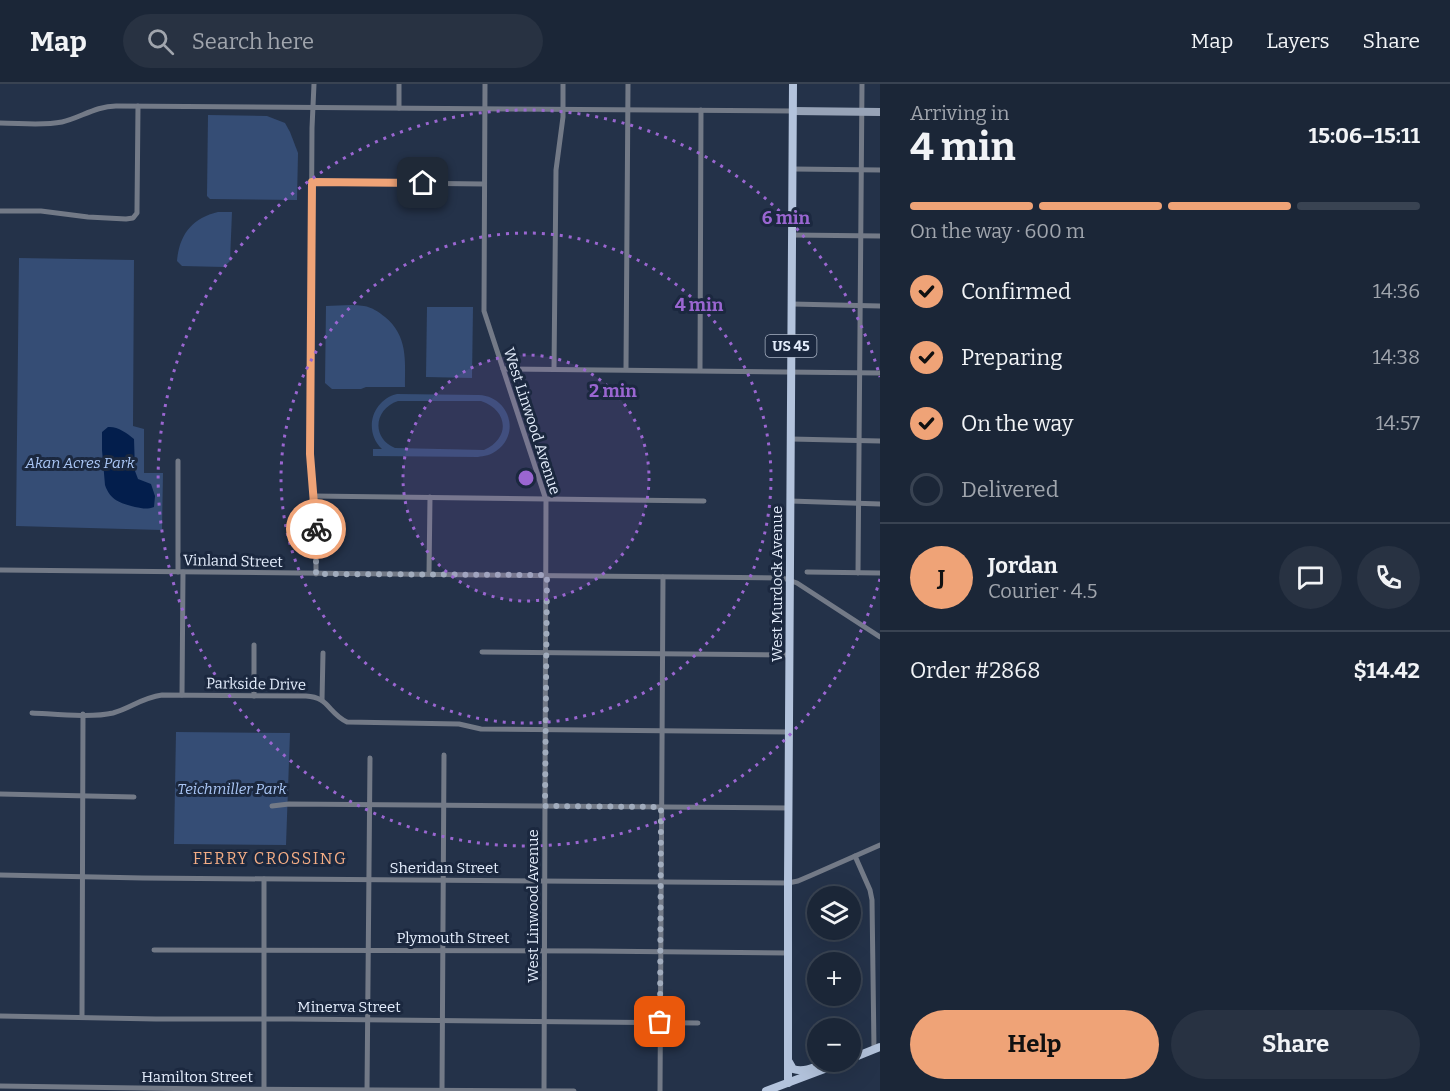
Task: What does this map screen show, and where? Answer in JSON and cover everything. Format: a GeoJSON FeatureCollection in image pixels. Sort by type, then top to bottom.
{"type":"FeatureCollection","features":[{"type":"Feature","properties":{"kind":"main road","name":"West Murdock Avenue"},"geometry":{"type":"LineString","coordinates":[[788,1083],[793,84]]}},
{"type":"Feature","properties":{"kind":"main road"},"geometry":{"type":"LineString","coordinates":[[861,1054],[877,1048]]}},
{"type":"Feature","properties":{"kind":"main road"},"geometry":{"type":"LineString","coordinates":[[788,1060],[794,1069],[799,1071],[807,1069]]}},
{"type":"Feature","properties":{"kind":"main road"},"geometry":{"type":"LineString","coordinates":[[766,1091],[817,1072]]}},
{"type":"Feature","properties":{"kind":"street"},"geometry":{"type":"LineString","coordinates":[[314,84],[310,454],[316,532],[316,574]]}},
{"type":"Feature","properties":{"kind":"street"},"geometry":{"type":"LineString","coordinates":[[399,84],[399,108]]}},
{"type":"Feature","properties":{"kind":"street","name":"West Linwood Avenue"},"geometry":{"type":"LineString","coordinates":[[485,84],[484,310],[546,500],[544,1091]]}},
{"type":"Feature","properties":{"kind":"street"},"geometry":{"type":"LineString","coordinates":[[554,369],[556,170],[563,109],[563,84]]}},
{"type":"Feature","properties":{"kind":"street"},"geometry":{"type":"LineString","coordinates":[[626,369],[628,84]]}},
{"type":"Feature","properties":{"kind":"street"},"geometry":{"type":"LineString","coordinates":[[858,573],[862,84]]}},
{"type":"Feature","properties":{"kind":"street"},"geometry":{"type":"LineString","coordinates":[[0,123],[51,123],[69,120],[109,106],[880,112]]}},
{"type":"Feature","properties":{"kind":"street"},"geometry":{"type":"LineString","coordinates":[[0,211],[48,211],[88,218],[129,219],[135,216],[137,210],[138,106]]}},
{"type":"Feature","properties":{"kind":"street"},"geometry":{"type":"LineString","coordinates":[[700,370],[701,110]]}},
{"type":"Feature","properties":{"kind":"street"},"geometry":{"type":"LineString","coordinates":[[793,169],[880,170]]}},
{"type":"Feature","properties":{"kind":"street"},"geometry":{"type":"LineString","coordinates":[[312,182],[484,184]]}},
{"type":"Feature","properties":{"kind":"street"},"geometry":{"type":"LineString","coordinates":[[792,235],[880,236]]}},
{"type":"Feature","properties":{"kind":"street"},"geometry":{"type":"LineString","coordinates":[[792,304],[880,306]]}},
{"type":"Feature","properties":{"kind":"street"},"geometry":{"type":"LineString","coordinates":[[503,369],[880,373]]}},
{"type":"Feature","properties":{"kind":"street"},"geometry":{"type":"LineString","coordinates":[[791,439],[880,441]]}},
{"type":"Feature","properties":{"kind":"street"},"geometry":{"type":"LineString","coordinates":[[178,461],[182,695]]}},
{"type":"Feature","properties":{"kind":"street"},"geometry":{"type":"LineString","coordinates":[[313,496],[704,501]]}},
{"type":"Feature","properties":{"kind":"street"},"geometry":{"type":"LineString","coordinates":[[429,574],[430,497]]}},
{"type":"Feature","properties":{"kind":"street"},"geometry":{"type":"LineString","coordinates":[[790,501],[880,504]]}},
{"type":"Feature","properties":{"kind":"street","name":"Vinland Street"},"geometry":{"type":"LineString","coordinates":[[0,570],[547,575],[783,578],[790,580]]}},
{"type":"Feature","properties":{"kind":"street"},"geometry":{"type":"LineString","coordinates":[[807,572],[880,573]]}},
{"type":"Feature","properties":{"kind":"street"},"geometry":{"type":"LineString","coordinates":[[660,1091],[663,577]]}},
{"type":"Feature","properties":{"kind":"street"},"geometry":{"type":"LineString","coordinates":[[790,580],[880,637]]}},
{"type":"Feature","properties":{"kind":"street"},"geometry":{"type":"LineString","coordinates":[[254,645],[254,696]]}},
{"type":"Feature","properties":{"kind":"street"},"geometry":{"type":"LineString","coordinates":[[482,652],[790,655]]}},
{"type":"Feature","properties":{"kind":"street"},"geometry":{"type":"LineString","coordinates":[[322,700],[323,653]]}},
{"type":"Feature","properties":{"kind":"street","name":"Parkside Drive"},"geometry":{"type":"LineString","coordinates":[[32,713],[102,714],[114,712],[151,696],[312,697],[322,700],[338,718],[346,722],[459,724],[481,729],[789,732]]}},
{"type":"Feature","properties":{"kind":"street"},"geometry":{"type":"LineString","coordinates":[[82,1017],[83,714]]}},
{"type":"Feature","properties":{"kind":"street"},"geometry":{"type":"LineString","coordinates":[[442,1090],[444,755]]}},
{"type":"Feature","properties":{"kind":"street"},"geometry":{"type":"LineString","coordinates":[[368,1090],[370,758]]}},
{"type":"Feature","properties":{"kind":"street"},"geometry":{"type":"LineString","coordinates":[[0,794],[134,796]]}},
{"type":"Feature","properties":{"kind":"street"},"geometry":{"type":"LineString","coordinates":[[272,806],[289,804],[789,808]]}},
{"type":"Feature","properties":{"kind":"street","name":"Sheridan Street"},"geometry":{"type":"LineString","coordinates":[[0,875],[788,883],[805,878],[880,845]]}},
{"type":"Feature","properties":{"kind":"street"},"geometry":{"type":"LineString","coordinates":[[855,856],[871,895],[877,1048]]}},
{"type":"Feature","properties":{"kind":"street"},"geometry":{"type":"LineString","coordinates":[[264,879],[264,1089]]}},
{"type":"Feature","properties":{"kind":"street"},"geometry":{"type":"LineString","coordinates":[[872,922],[880,922]]}},
{"type":"Feature","properties":{"kind":"street","name":"Plymouth Street"},"geometry":{"type":"LineString","coordinates":[[154,950],[789,953]]}},
{"type":"Feature","properties":{"kind":"street","name":"Minerva Street"},"geometry":{"type":"LineString","coordinates":[[0,1016],[698,1023]]}},
{"type":"Feature","properties":{"kind":"street","name":"Hamilton Street"},"geometry":{"type":"LineString","coordinates":[[0,1086],[574,1091]]}},
{"type":"Feature","properties":{"kind":"green space"},"geometry":{"type":"Polygon","coordinates":[[[208,115],[267,116],[285,123],[298,153],[297,200],[210,199],[207,196],[208,115]]]}},
{"type":"Feature","properties":{"kind":"green space"},"geometry":{"type":"Polygon","coordinates":[[[218,212],[232,212],[230,261],[224,267],[182,266],[177,261],[178,252],[188,229],[201,219],[218,212]]]}},
{"type":"Feature","properties":{"kind":"green space","name":"Akan Acres Park"},"geometry":{"type":"Polygon","coordinates":[[[19,258],[134,260],[133,426],[144,429],[144,473],[163,473],[162,530],[16,526],[19,258]]]}},
{"type":"Feature","properties":{"kind":"green space"},"geometry":{"type":"Polygon","coordinates":[[[326,306],[367,307],[380,313],[392,324],[398,332],[404,349],[405,387],[332,389],[325,383],[326,306]]]}},
{"type":"Feature","properties":{"kind":"green space"},"geometry":{"type":"Polygon","coordinates":[[[427,307],[473,307],[472,378],[426,377],[427,307]]]}},
{"type":"Feature","properties":{"kind":"green space"},"geometry":{"type":"Polygon","coordinates":[[[397,394],[489,397],[504,408],[510,426],[508,435],[496,451],[478,457],[373,456],[373,449],[382,449],[373,434],[373,417],[376,409],[388,397],[397,394]],[[398,401],[384,410],[378,424],[379,431],[382,438],[395,448],[484,450],[499,439],[503,424],[497,411],[481,401],[398,401]]]}},
{"type":"Feature","properties":{"kind":"green space","name":"Teichmiller Park"},"geometry":{"type":"Polygon","coordinates":[[[176,732],[290,733],[286,845],[174,844],[176,732]]]}},
{"type":"Feature","properties":{"kind":"shaded area"},"geometry":{"type":"Polygon","coordinates":[[[108,427],[125,432],[134,439],[135,471],[138,479],[151,484],[155,496],[154,507],[144,508],[125,504],[116,500],[107,490],[102,432],[108,427]]]}},
{"type":"Feature","properties":{"kind":"way so far"},"geometry":{"type":"LineString","coordinates":[[316,529],[316,574],[547,575],[545,806],[661,807],[660,1022]]}},
{"type":"Feature","properties":{"kind":"district","name":"FERRY CROSSING"},"geometry":{"type":"Point","coordinates":[270,858]}},
{"type":"Feature","properties":{"kind":"route"},"geometry":{"type":"LineString","coordinates":[[316,529],[310,454],[312,182],[423,183]]}}]}
